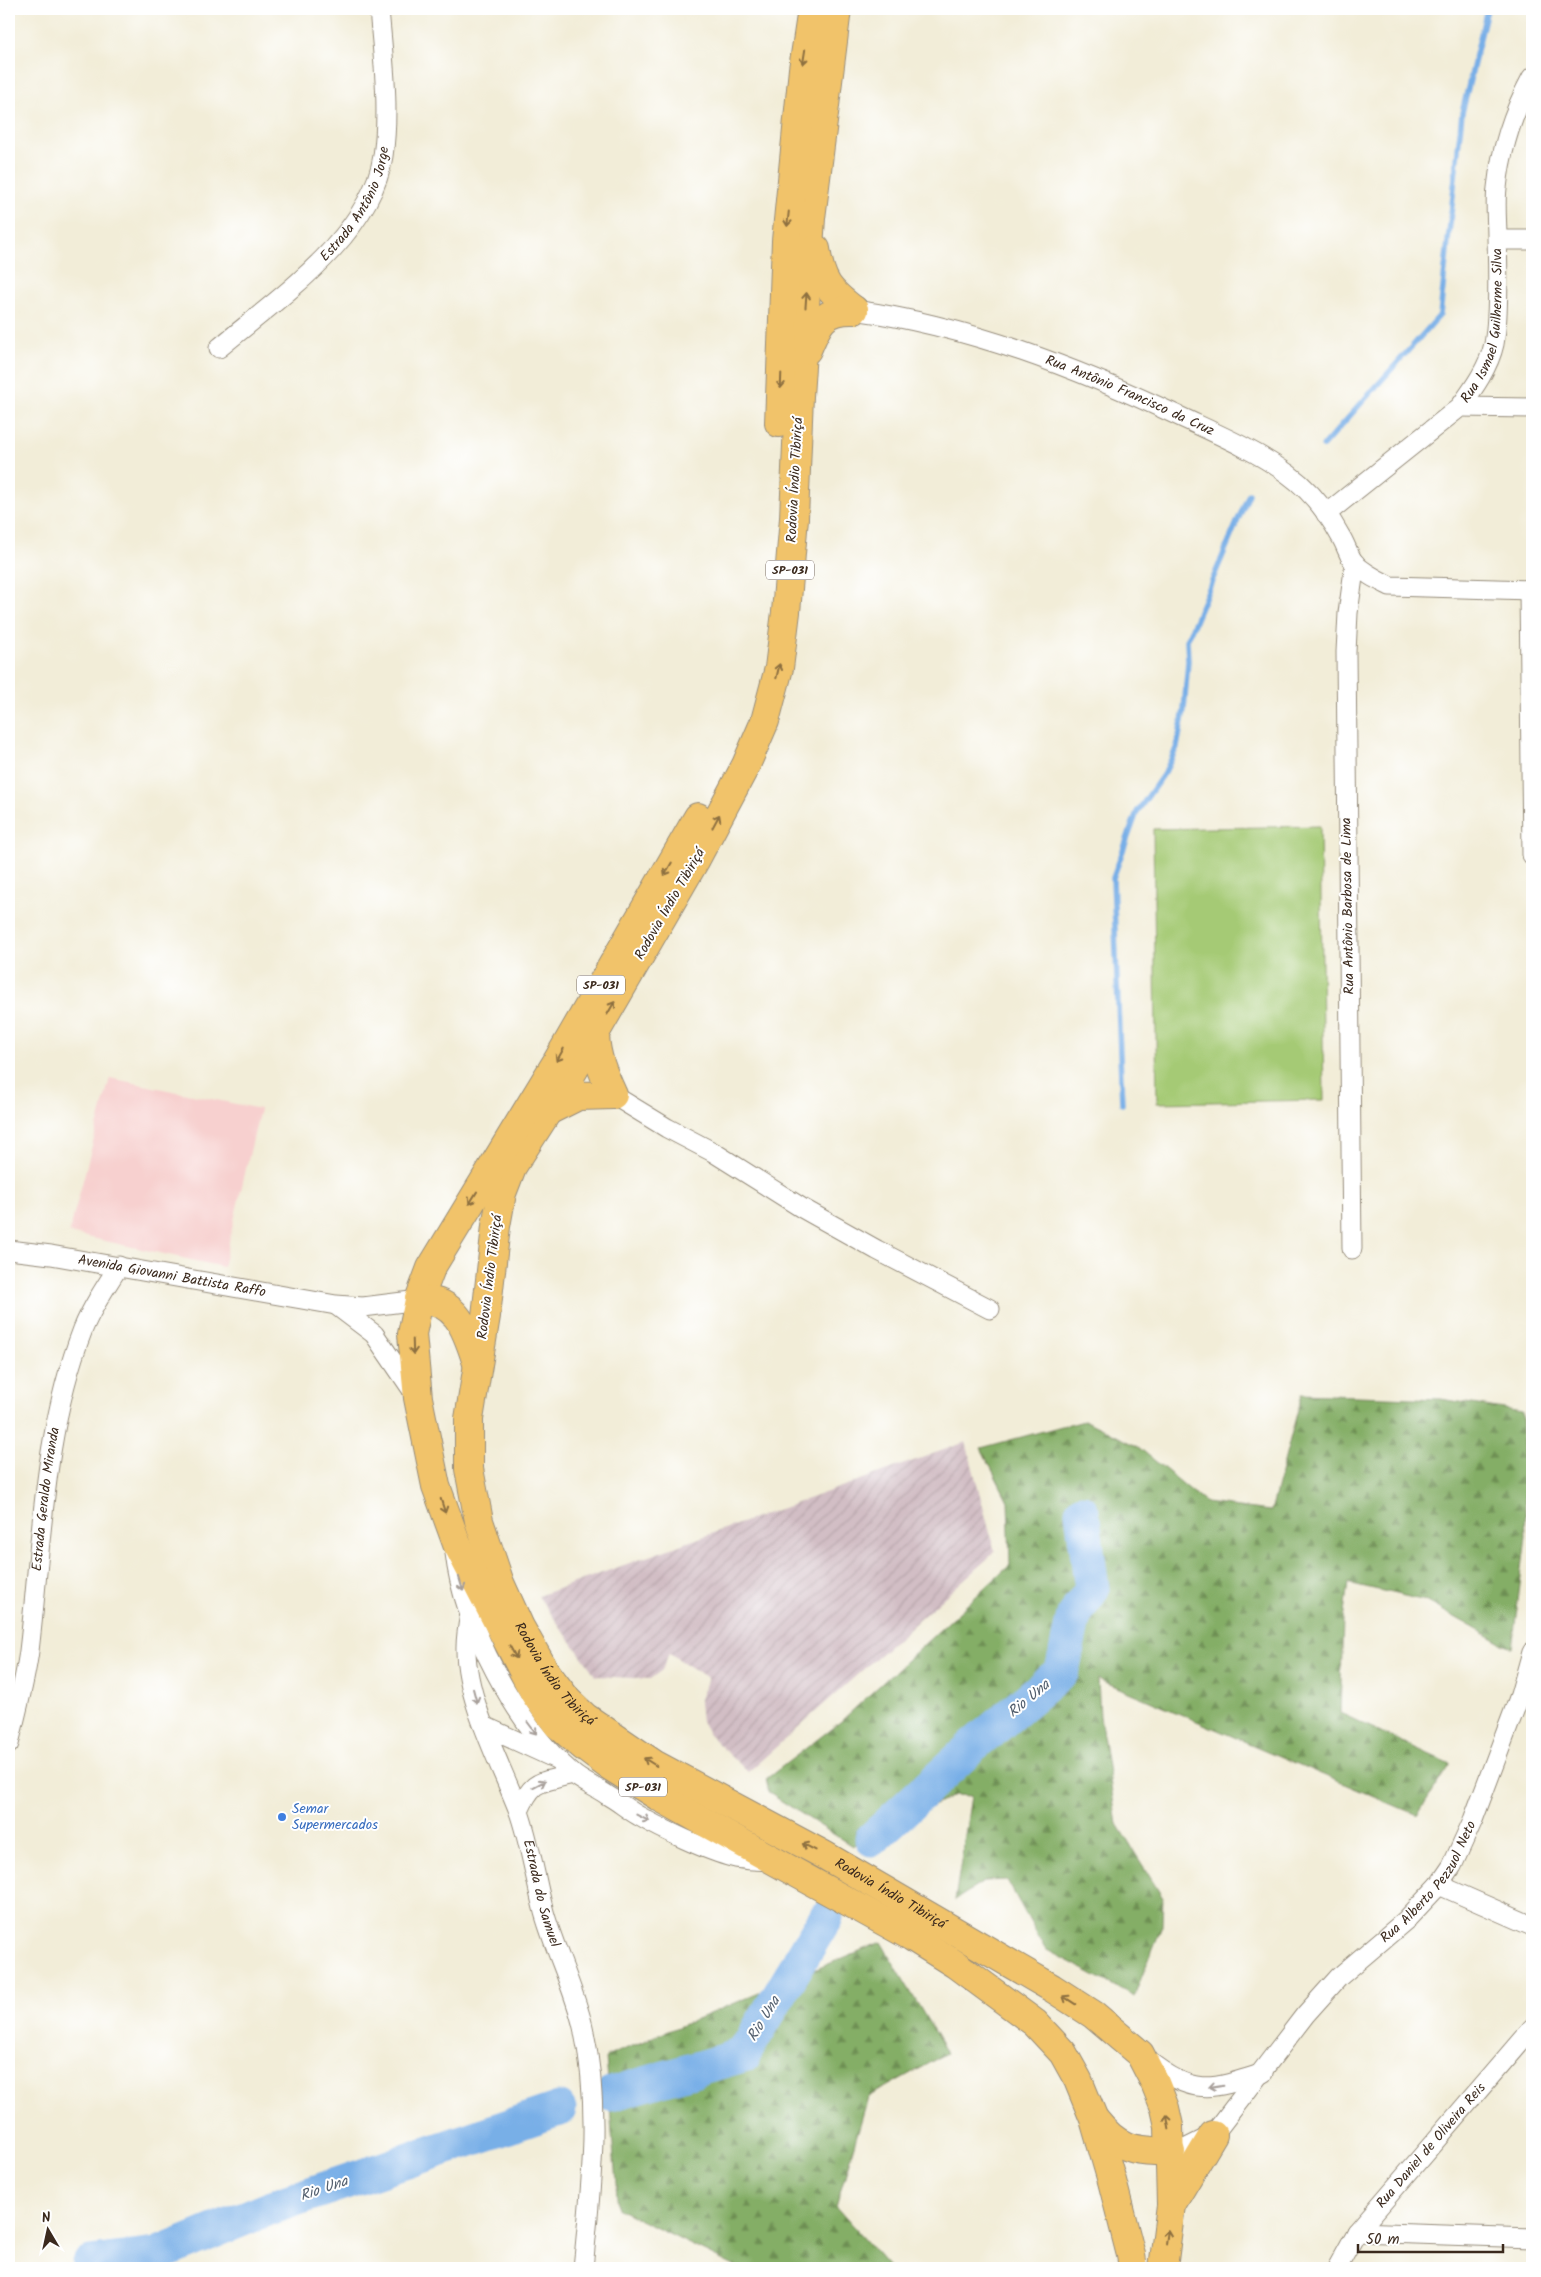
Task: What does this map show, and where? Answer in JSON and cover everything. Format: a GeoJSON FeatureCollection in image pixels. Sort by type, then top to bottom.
{"type":"FeatureCollection","features":[{"type":"Feature","properties":{"kind":"highway","name":"Rodovia Índio Tibiriçá"},"geometry":{"type":"LineString","coordinates":[[812,9],[803,69],[786,241],[776,498],[768,632],[758,682],[742,733],[701,811],[551,1071],[435,1261],[419,1300],[412,1334],[418,1398],[436,1486],[454,1536],[535,1694],[558,1724],[608,1765],[659,1797],[955,1964],[1036,2023],[1063,2053],[1078,2080],[1094,2119],[1117,2200],[1131,2255],[1132,2268]]}},
{"type":"Feature","properties":{"kind":"highway","name":"Rodovia Índio Tibiriçá"},"geometry":{"type":"LineString","coordinates":[[837,9],[811,218],[799,396],[794,518],[779,668],[765,721],[746,765],[701,850],[595,1035],[512,1167],[502,1193],[469,1419],[468,1469],[479,1521],[500,1583],[520,1627],[545,1670],[568,1701],[600,1729],[654,1764],[824,1855],[1052,1988],[1094,2015],[1140,2054],[1165,2108],[1169,2126],[1171,2205],[1164,2268]]}},
{"type":"Feature","properties":{"kind":"highway"},"geometry":{"type":"LineString","coordinates":[[811,218],[819,270],[824,283],[833,294],[854,310]]}},
{"type":"Feature","properties":{"kind":"highway"},"geometry":{"type":"LineString","coordinates":[[799,396],[806,353],[815,330],[830,313],[840,310],[854,310]]}},
{"type":"Feature","properties":{"kind":"highway"},"geometry":{"type":"LineString","coordinates":[[547,1112],[578,1096],[614,1095],[598,1059],[595,1035]]}},
{"type":"Feature","properties":{"kind":"highway"},"geometry":{"type":"LineString","coordinates":[[419,1300],[431,1299],[446,1306],[457,1316],[466,1330],[478,1367]]}},
{"type":"Feature","properties":{"kind":"highway"},"geometry":{"type":"LineString","coordinates":[[1094,2119],[1106,2134],[1124,2146],[1139,2150],[1171,2152]]}},
{"type":"Feature","properties":{"kind":"highway"},"geometry":{"type":"LineString","coordinates":[[1171,2205],[1213,2135]]}},
{"type":"Feature","properties":{"kind":"street","name":"Estrada Antônio Jorge"},"geometry":{"type":"LineString","coordinates":[[219,348],[299,281],[337,246],[369,199],[383,158],[386,112],[379,9]]}},
{"type":"Feature","properties":{"kind":"street","name":"Rua Ismael Guilherme Silva"},"geometry":{"type":"LineString","coordinates":[[1326,514],[1460,407],[1472,391],[1494,345],[1498,240],[1496,191],[1500,161],[1510,124],[1532,77]]}},
{"type":"Feature","properties":{"kind":"street"},"geometry":{"type":"LineString","coordinates":[[1498,240],[1532,240]]}},
{"type":"Feature","properties":{"kind":"street","name":"Rua Antônio Francisco da Cruz"},"geometry":{"type":"LineString","coordinates":[[854,310],[888,315],[944,328],[1009,346],[1125,390],[1243,446],[1288,474],[1311,494],[1326,514],[1355,564]]}},
{"type":"Feature","properties":{"kind":"street"},"geometry":{"type":"LineString","coordinates":[[1460,407],[1532,408]]}},
{"type":"Feature","properties":{"kind":"street"},"geometry":{"type":"LineString","coordinates":[[1355,564],[1374,578],[1390,586],[1531,590],[1532,855]]}},
{"type":"Feature","properties":{"kind":"street","name":"Rua Antônio Barbosa de Lima"},"geometry":{"type":"LineString","coordinates":[[1352,1249],[1346,652],[1348,613],[1355,564]]}},
{"type":"Feature","properties":{"kind":"street"},"geometry":{"type":"LineString","coordinates":[[614,1095],[667,1128],[714,1152],[802,1208],[877,1250],[990,1308]]}},
{"type":"Feature","properties":{"kind":"street","name":"Avenida Giovanni Battista Raffo"},"geometry":{"type":"LineString","coordinates":[[9,1250],[119,1266],[336,1305],[363,1307],[419,1300]]}},
{"type":"Feature","properties":{"kind":"street","name":"Estrada Geraldo Miranda"},"geometry":{"type":"LineString","coordinates":[[9,1744],[29,1653],[41,1523],[51,1445],[62,1393],[84,1328],[119,1266]]}},
{"type":"Feature","properties":{"kind":"street","name":"Avenida Giovanni Battista Raffo"},"geometry":{"type":"LineString","coordinates":[[336,1305],[374,1334],[418,1398]]}},
{"type":"Feature","properties":{"kind":"street"},"geometry":{"type":"LineString","coordinates":[[454,1536],[458,1574],[470,1614],[492,1665],[518,1709],[572,1774],[639,1816],[702,1846],[732,1857],[777,1862]]}},
{"type":"Feature","properties":{"kind":"street","name":"Estrada do Samuel"},"geometry":{"type":"LineString","coordinates":[[470,1614],[466,1648],[470,1677],[484,1726],[518,1811],[544,1913],[582,2025],[590,2068],[593,2115],[592,2181],[583,2268]]}},
{"type":"Feature","properties":{"kind":"street","name":"Rua Alberto Pezzuol Neto"},"geometry":{"type":"LineString","coordinates":[[1171,2152],[1187,2148],[1213,2135],[1305,2015],[1339,1977],[1406,1920],[1439,1885],[1452,1866],[1526,1698],[1531,1663]]}},
{"type":"Feature","properties":{"kind":"street"},"geometry":{"type":"LineString","coordinates":[[484,1726],[559,1760]]}},
{"type":"Feature","properties":{"kind":"street"},"geometry":{"type":"LineString","coordinates":[[518,1811],[527,1792],[536,1784],[572,1774]]}},
{"type":"Feature","properties":{"kind":"street"},"geometry":{"type":"LineString","coordinates":[[1439,1885],[1532,1926]]}},
{"type":"Feature","properties":{"kind":"street","name":"Rua Daniel de Oliveira Reis"},"geometry":{"type":"LineString","coordinates":[[1337,2268],[1357,2232],[1532,2028]]}},
{"type":"Feature","properties":{"kind":"street"},"geometry":{"type":"LineString","coordinates":[[1140,2054],[1161,2071],[1192,2087],[1218,2086],[1262,2073]]}},
{"type":"Feature","properties":{"kind":"street"},"geometry":{"type":"LineString","coordinates":[[1357,2232],[1532,2238]]}},
{"type":"Feature","properties":{"kind":"shaded area"},"geometry":{"type":"Polygon","coordinates":[[[110,1078],[260,1109],[223,1267],[69,1233],[110,1078]]]}},
{"type":"Feature","properties":{"kind":"shaded area"},"geometry":{"type":"Polygon","coordinates":[[[966,1442],[995,1552],[748,1772],[709,1735],[701,1721],[699,1702],[708,1678],[669,1653],[662,1670],[650,1679],[596,1676],[538,1596],[966,1442]]]}},
{"type":"Feature","properties":{"kind":"green space"},"geometry":{"type":"Polygon","coordinates":[[[1320,826],[1324,1100],[1157,1103],[1153,829],[1320,826]]]}},
{"type":"Feature","properties":{"kind":"green space"},"geometry":{"type":"Polygon","coordinates":[[[1302,1394],[1441,1399],[1522,1412],[1526,1537],[1512,1649],[1426,1601],[1348,1583],[1343,1620],[1340,1713],[1450,1764],[1417,1815],[1098,1679],[1100,1716],[1117,1824],[1163,1898],[1162,1926],[1134,1996],[1045,1949],[1007,1880],[985,1881],[955,1900],[971,1796],[955,1795],[852,1846],[769,1793],[766,1779],[840,1722],[1010,1565],[1008,1501],[981,1448],[1084,1420],[1137,1446],[1206,1503],[1271,1511],[1302,1394]]]}},
{"type":"Feature","properties":{"kind":"green space"},"geometry":{"type":"Polygon","coordinates":[[[881,1942],[947,2053],[868,2097],[836,2207],[890,2268],[738,2268],[618,2209],[606,2057],[881,1942]]]}},
{"type":"Feature","properties":{"kind":"waterway"},"geometry":{"type":"LineString","coordinates":[[1323,446],[1440,315],[1462,113],[1487,9]]}},
{"type":"Feature","properties":{"kind":"waterway"},"geometry":{"type":"LineString","coordinates":[[1122,1104],[1113,878],[1137,812],[1165,772],[1177,747],[1184,710],[1188,661],[1187,640],[1249,494]]}},
{"type":"Feature","properties":{"kind":"waterway","name":"Rio Una"},"geometry":{"type":"LineString","coordinates":[[872,1839],[973,1746],[1062,1671],[1074,1615],[1092,1589],[1082,1512]]}},
{"type":"Feature","properties":{"kind":"waterway","name":"Rio Una"},"geometry":{"type":"LineString","coordinates":[[611,2094],[743,2055],[826,1917]]}},
{"type":"Feature","properties":{"kind":"waterway","name":"Rio Una"},"geometry":{"type":"LineString","coordinates":[[90,2263],[156,2255],[272,2207],[559,2109]]}},
{"type":"Feature","properties":{"kind":"place","name":"Semar Supermercados"},"geometry":{"type":"Point","coordinates":[282,1817]}}]}
